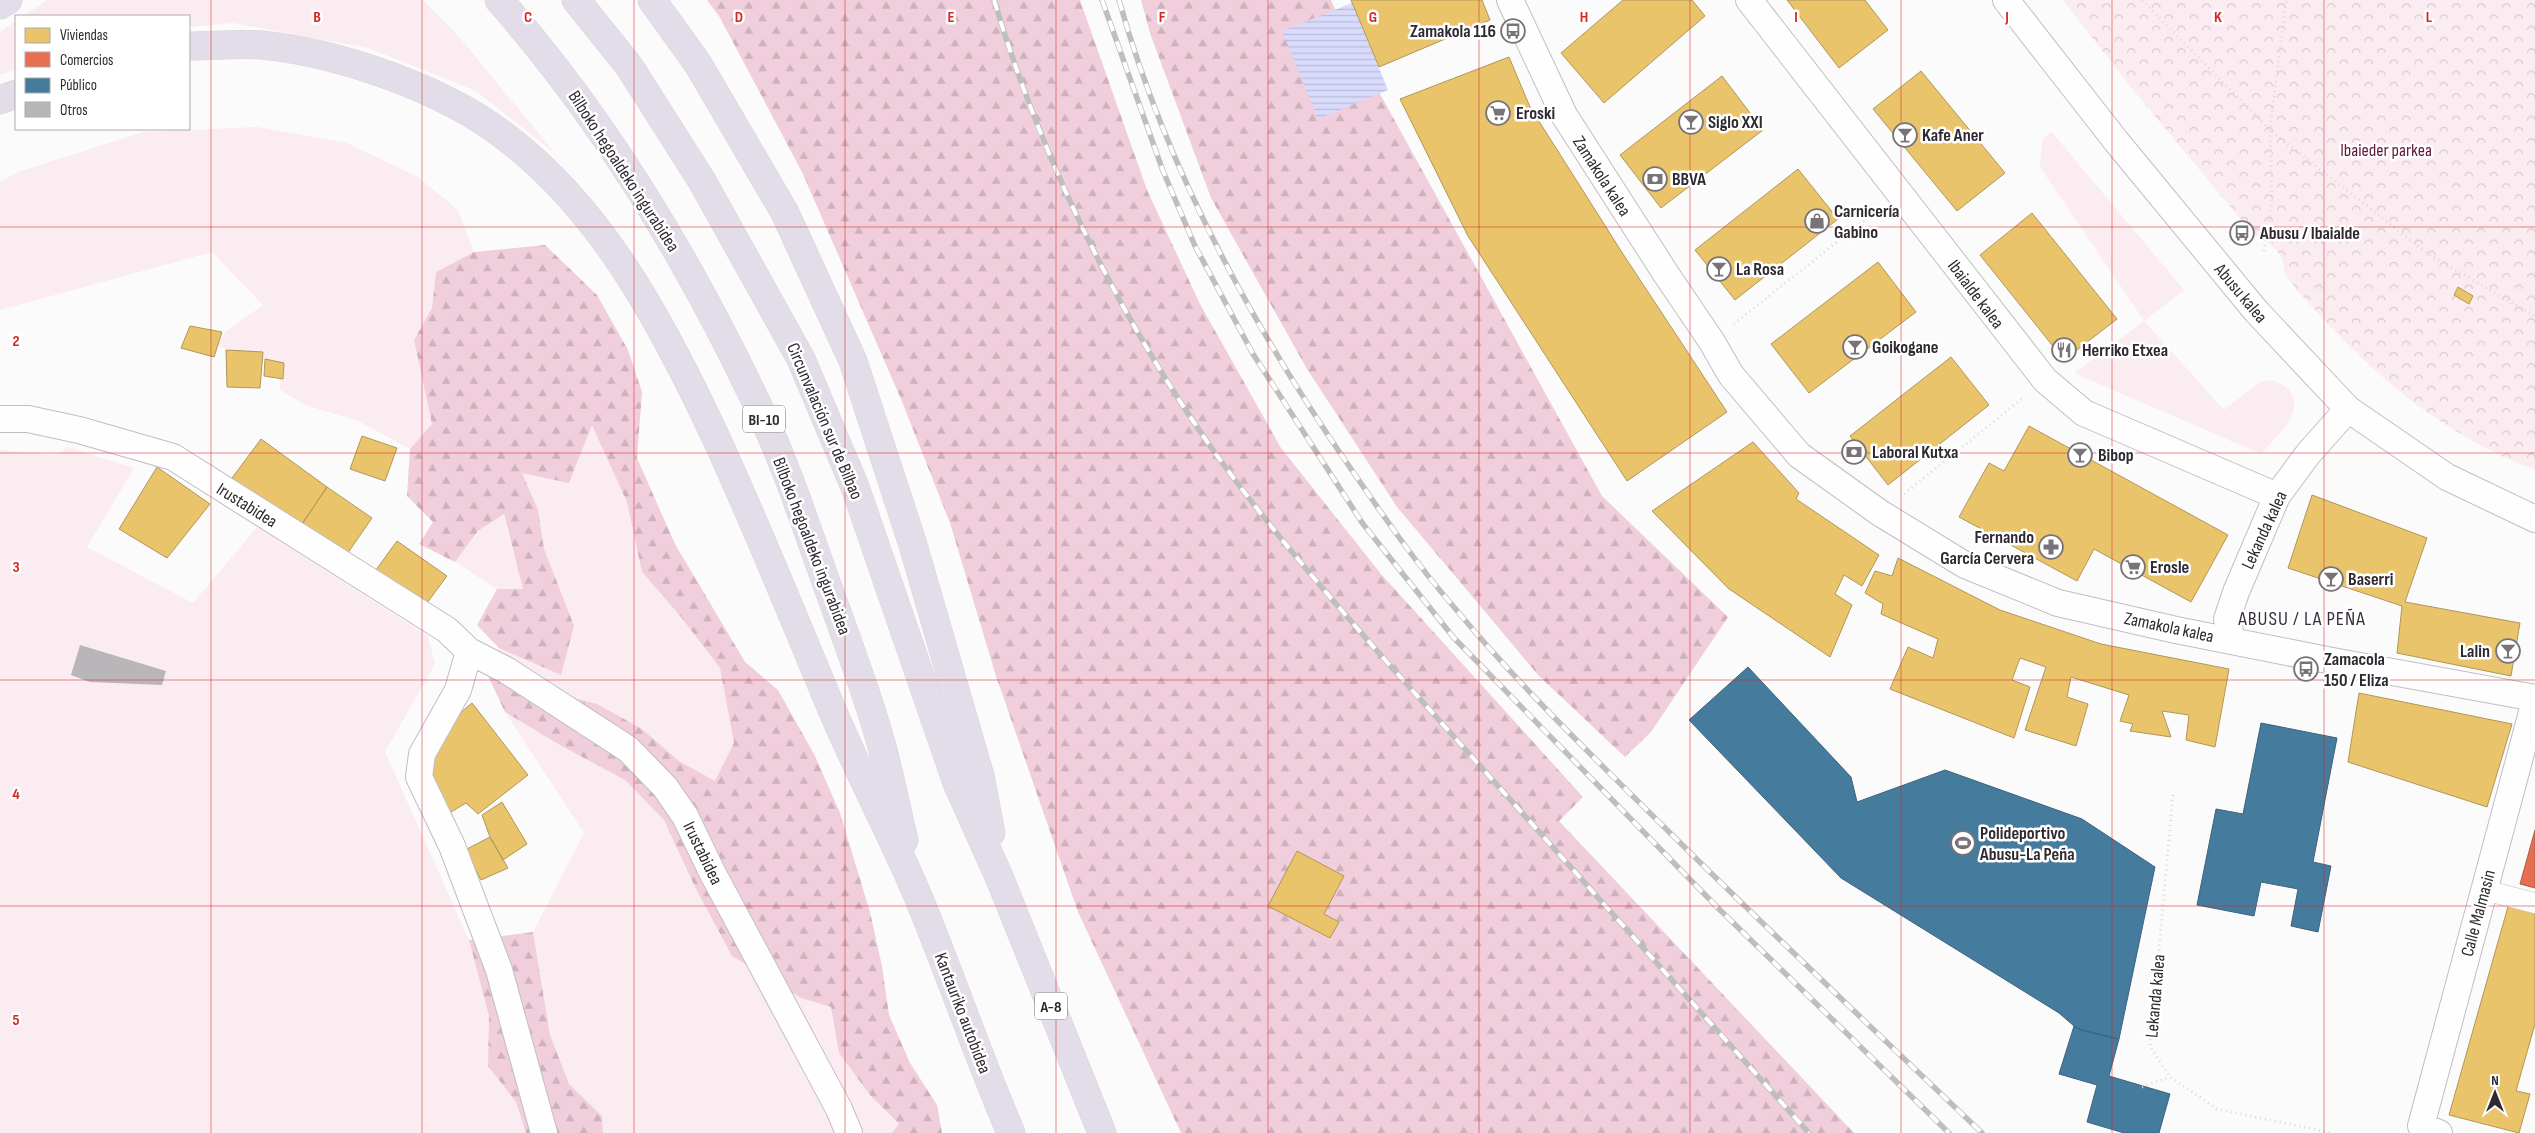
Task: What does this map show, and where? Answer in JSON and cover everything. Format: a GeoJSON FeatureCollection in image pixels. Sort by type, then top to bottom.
{"type":"FeatureCollection","features":[{"type":"Feature","properties":{"kind":"highway"},"geometry":{"type":"LineString","coordinates":[[0,5],[8,0]]}},
{"type":"Feature","properties":{"kind":"highway","name":"Bilboko hegoaldeko ingurabidea"},"geometry":{"type":"LineString","coordinates":[[499,0],[574,92],[642,191],[678,254],[759,408],[800,508],[881,743],[916,893]]}},
{"type":"Feature","properties":{"kind":"highway","name":"Circunvalación sur de Bilbao"},"geometry":{"type":"LineString","coordinates":[[576,0],[629,66],[702,181],[801,359],[855,487],[957,783],[1000,879]]}},
{"type":"Feature","properties":{"kind":"highway"},"geometry":{"type":"LineString","coordinates":[[652,0],[698,64],[785,213],[853,361],[913,545],[980,776],[1000,879]]}},
{"type":"Feature","properties":{"kind":"highway"},"geometry":{"type":"LineString","coordinates":[[190,46],[260,45],[329,56],[398,80],[458,107],[505,136],[542,168],[572,199],[602,236],[638,289],[688,379],[739,487],[848,748],[916,893]]}},
{"type":"Feature","properties":{"kind":"highway"},"geometry":{"type":"LineString","coordinates":[[0,100],[15,94]]}},
{"type":"Feature","properties":{"kind":"highway","name":"A-8"},"geometry":{"type":"LineString","coordinates":[[1000,879],[1102,1133]]}},
{"type":"Feature","properties":{"kind":"highway","name":"Kantauriko autobidea"},"geometry":{"type":"LineString","coordinates":[[916,893],[982,1065],[1011,1133]]}},
{"type":"Feature","properties":{"kind":"street","name":"Zamakola kalea"},"geometry":{"type":"LineString","coordinates":[[1510,0],[1564,115],[1712,342],[1731,375],[1799,455],[1880,514],[1965,565],[2058,603],[2386,672],[2535,700]]}},
{"type":"Feature","properties":{"kind":"street","name":"Ibaialde kalea"},"geometry":{"type":"LineString","coordinates":[[1749,0],[2045,380],[2084,413],[2276,496]]}},
{"type":"Feature","properties":{"kind":"street","name":"Abusu kalea"},"geometry":{"type":"LineString","coordinates":[[2006,0],[2116,141],[2250,304],[2348,409],[2447,477],[2535,519]]}},
{"type":"Feature","properties":{"kind":"street","name":"Lekanda kalea"},"geometry":{"type":"LineString","coordinates":[[2232,640],[2227,619],[2236,592],[2276,496],[2308,454],[2348,409]]}},
{"type":"Feature","properties":{"kind":"street","name":"Irustabidea"},"geometry":{"type":"LineString","coordinates":[[0,419],[28,419],[62,426],[173,457],[234,498],[448,630],[469,651],[506,670],[628,749],[664,787],[685,816],[712,872],[834,1100],[849,1133]]}},
{"type":"Feature","properties":{"kind":"street"},"geometry":{"type":"LineString","coordinates":[[469,651],[458,690],[422,754],[419,777],[452,846],[499,970],[544,1133]]}},
{"type":"Feature","properties":{"kind":"street","name":"Calle Malmasin"},"geometry":{"type":"LineString","coordinates":[[2430,1129],[2484,890],[2535,700]]}},
{"type":"Feature","properties":{"kind":"street"},"geometry":{"type":"LineString","coordinates":[[2484,890],[2535,903]]}},
{"type":"Feature","properties":{"kind":"path"},"geometry":{"type":"LineString","coordinates":[[2142,0],[2270,130],[2428,254],[2535,316]]}},
{"type":"Feature","properties":{"kind":"path"},"geometry":{"type":"LineString","coordinates":[[2264,251],[2272,199],[2270,130],[2286,0]]}},
{"type":"Feature","properties":{"kind":"path"},"geometry":{"type":"LineString","coordinates":[[1712,342],[1898,192]]}},
{"type":"Feature","properties":{"kind":"path"},"geometry":{"type":"LineString","coordinates":[[1880,514],[2045,380]]}},
{"type":"Feature","properties":{"kind":"path","name":"Lekanda kalea"},"geometry":{"type":"LineString","coordinates":[[2173,795],[2150,1046],[2170,1078],[2217,1109],[2332,1133]]}},
{"type":"Feature","properties":{"kind":"path"},"geometry":{"type":"LineString","coordinates":[[2142,1087],[2170,1078]]}},
{"type":"Feature","properties":{"kind":"green space"},"geometry":{"type":"Polygon","coordinates":[[[47,0],[423,0],[455,32],[556,154],[476,91],[368,48],[233,23],[190,27],[190,15],[24,15],[47,0]]]}},
{"type":"Feature","properties":{"kind":"green space"},"geometry":{"type":"Polygon","coordinates":[[[707,0],[1080,0],[1147,190],[1200,304],[1281,448],[1381,574],[1583,797],[1559,821],[1854,1133],[1181,1133],[1078,912],[996,676],[950,523],[901,399],[802,172],[719,16],[707,0]]]}},
{"type":"Feature","properties":{"kind":"green space"},"geometry":{"type":"Polygon","coordinates":[[[1141,0],[1331,0],[1342,25],[1602,496],[1728,617],[1651,732],[1625,757],[1539,676],[1397,507],[1307,369],[1211,198],[1150,33],[1141,0]]]}},
{"type":"Feature","properties":{"kind":"green space","name":"Ibaieder parkea"},"geometry":{"type":"Polygon","coordinates":[[[2063,0],[2535,0],[2535,470],[2468,439],[2438,420],[2382,377],[2356,352],[2298,290],[2286,275],[2282,259],[2275,249],[2252,233],[2129,85],[2063,0]]]}},
{"type":"Feature","properties":{"kind":"green space"},"geometry":{"type":"Polygon","coordinates":[[[15,22],[15,70],[0,75],[0,32],[15,22]]]}},
{"type":"Feature","properties":{"kind":"green space"},"geometry":{"type":"Polygon","coordinates":[[[257,127],[347,143],[418,177],[458,210],[474,252],[436,272],[432,308],[414,340],[432,424],[410,449],[358,421],[305,405],[280,390],[279,364],[217,346],[225,332],[263,305],[212,252],[0,310],[0,182],[18,172],[143,132],[257,127]]]}},
{"type":"Feature","properties":{"kind":"green space"},"geometry":{"type":"Polygon","coordinates":[[[2051,131],[2184,290],[2144,321],[2040,167],[2042,141],[2051,131]]]}},
{"type":"Feature","properties":{"kind":"green space"},"geometry":{"type":"Polygon","coordinates":[[[545,245],[597,295],[628,350],[642,392],[637,458],[675,544],[745,662],[778,690],[815,756],[840,813],[870,912],[882,966],[889,1015],[910,1063],[937,1105],[942,1133],[892,1133],[899,1124],[870,1095],[839,1053],[831,1007],[801,998],[732,956],[694,885],[664,820],[625,780],[558,744],[505,712],[488,676],[597,704],[642,729],[679,761],[715,781],[734,743],[720,668],[681,617],[642,572],[627,502],[592,425],[569,483],[522,473],[538,510],[544,549],[574,626],[561,675],[499,648],[477,625],[497,589],[523,589],[504,514],[478,531],[455,562],[419,544],[433,522],[407,496],[410,449],[432,424],[414,340],[432,308],[436,272],[474,252],[545,245]]]}},
{"type":"Feature","properties":{"kind":"green space"},"geometry":{"type":"Polygon","coordinates":[[[2144,321],[2224,410],[2260,382],[2273,380],[2290,391],[2294,400],[2294,409],[2291,417],[2280,433],[2261,454],[2074,373],[2144,321]]]}},
{"type":"Feature","properties":{"kind":"green space"},"geometry":{"type":"Polygon","coordinates":[[[592,424],[627,502],[642,572],[681,617],[720,668],[734,743],[716,782],[679,761],[642,729],[488,676],[499,648],[561,674],[558,587],[544,549],[538,510],[522,473],[592,424]]]}},
{"type":"Feature","properties":{"kind":"green space"},"geometry":{"type":"Polygon","coordinates":[[[68,447],[134,468],[87,547],[193,603],[257,527],[428,636],[435,664],[385,752],[469,940],[489,1016],[488,1066],[516,1102],[526,1133],[0,1133],[0,450],[56,455],[68,447]]]}},
{"type":"Feature","properties":{"kind":"green space"},"geometry":{"type":"Polygon","coordinates":[[[503,514],[523,589],[497,589],[455,562],[479,531],[503,514]]]}},
{"type":"Feature","properties":{"kind":"green space"},"geometry":{"type":"Polygon","coordinates":[[[505,712],[558,744],[625,780],[664,820],[694,885],[801,998],[831,1007],[839,1053],[870,1095],[899,1125],[892,1133],[603,1133],[602,1116],[569,1084],[550,1035],[533,932],[584,833],[505,712]]]}},
{"type":"Feature","properties":{"kind":"green space"},"geometry":{"type":"Polygon","coordinates":[[[533,932],[550,1035],[569,1084],[602,1116],[603,1133],[526,1133],[516,1102],[488,1066],[489,1016],[469,940],[533,932]]]}},
{"type":"Feature","properties":{"kind":"water"},"geometry":{"type":"Polygon","coordinates":[[[1352,3],[1388,90],[1318,119],[1282,31],[1352,3]]]}},
{"type":"Feature","properties":{"kind":"building: Viviendas"},"geometry":{"type":"Polygon","coordinates":[[[1351,0],[1482,0],[1490,20],[1379,67],[1351,0]]]}},
{"type":"Feature","properties":{"kind":"building: Viviendas"},"geometry":{"type":"Polygon","coordinates":[[[1623,0],[1692,0],[1705,16],[1604,103],[1561,53],[1623,0]]]}},
{"type":"Feature","properties":{"kind":"building: Viviendas"},"geometry":{"type":"Polygon","coordinates":[[[1787,0],[1865,0],[1888,30],[1839,68],[1787,0]]]}},
{"type":"Feature","properties":{"kind":"building: Viviendas"},"geometry":{"type":"Polygon","coordinates":[[[1509,57],[1530,107],[1623,254],[1727,412],[1627,481],[1468,236],[1400,99],[1509,57]]]}},
{"type":"Feature","properties":{"kind":"building: Viviendas"},"geometry":{"type":"Polygon","coordinates":[[[1921,71],[2005,173],[1957,211],[1873,109],[1921,71]]]}},
{"type":"Feature","properties":{"kind":"building: Viviendas"},"geometry":{"type":"Polygon","coordinates":[[[1722,76],[1763,130],[1661,208],[1620,155],[1722,76]]]}},
{"type":"Feature","properties":{"kind":"building: Viviendas"},"geometry":{"type":"Polygon","coordinates":[[[1798,169],[1838,219],[1735,300],[1695,250],[1798,169]]]}},
{"type":"Feature","properties":{"kind":"building: Viviendas"},"geometry":{"type":"Polygon","coordinates":[[[2032,213],[2117,319],[2064,360],[1980,255],[2032,213]]]}},
{"type":"Feature","properties":{"kind":"building: Viviendas"},"geometry":{"type":"Polygon","coordinates":[[[1878,262],[1916,312],[1809,393],[1771,344],[1878,262]]]}},
{"type":"Feature","properties":{"kind":"building: Viviendas"},"geometry":{"type":"Polygon","coordinates":[[[2458,287],[2473,296],[2469,304],[2454,295],[2458,287]]]}},
{"type":"Feature","properties":{"kind":"building: Viviendas"},"geometry":{"type":"Polygon","coordinates":[[[190,326],[222,332],[214,357],[181,348],[190,326]]]}},
{"type":"Feature","properties":{"kind":"building: Viviendas"},"geometry":{"type":"Polygon","coordinates":[[[226,350],[263,352],[260,388],[227,387],[226,350]]]}},
{"type":"Feature","properties":{"kind":"building: Viviendas"},"geometry":{"type":"Polygon","coordinates":[[[1951,357],[1989,405],[1888,485],[1850,436],[1951,357]]]}},
{"type":"Feature","properties":{"kind":"building: Viviendas"},"geometry":{"type":"Polygon","coordinates":[[[265,359],[284,363],[283,379],[264,376],[265,359]]]}},
{"type":"Feature","properties":{"kind":"building: Viviendas"},"geometry":{"type":"Polygon","coordinates":[[[2029,426],[2228,535],[2191,602],[2094,549],[2077,581],[1959,517],[1989,463],[2004,471],[2029,426]]]}},
{"type":"Feature","properties":{"kind":"building: Viviendas"},"geometry":{"type":"Polygon","coordinates":[[[362,436],[397,448],[385,481],[350,469],[362,436]]]}},
{"type":"Feature","properties":{"kind":"building: Viviendas"},"geometry":{"type":"Polygon","coordinates":[[[261,439],[327,487],[300,527],[232,478],[261,439]]]}},
{"type":"Feature","properties":{"kind":"building: Viviendas"},"geometry":{"type":"Polygon","coordinates":[[[1753,442],[1799,493],[1796,499],[1879,555],[1862,586],[1844,575],[1835,594],[1852,605],[1830,657],[1729,589],[1652,511],[1753,442]]]}},
{"type":"Feature","properties":{"kind":"building: Viviendas"},"geometry":{"type":"Polygon","coordinates":[[[157,467],[210,504],[167,558],[119,529],[157,467]]]}},
{"type":"Feature","properties":{"kind":"building: Viviendas"},"geometry":{"type":"Polygon","coordinates":[[[327,487],[372,518],[345,557],[300,527],[327,487]]]}},
{"type":"Feature","properties":{"kind":"building: Viviendas"},"geometry":{"type":"Polygon","coordinates":[[[2312,495],[2427,538],[2405,602],[2520,623],[2511,676],[2397,653],[2402,606],[2288,568],[2312,495]]]}},
{"type":"Feature","properties":{"kind":"building: Viviendas"},"geometry":{"type":"Polygon","coordinates":[[[397,541],[447,576],[424,607],[373,574],[397,541]]]}},
{"type":"Feature","properties":{"kind":"building: Viviendas"},"geometry":{"type":"Polygon","coordinates":[[[1898,558],[2000,610],[2101,644],[2229,669],[2215,747],[2186,740],[2189,715],[2162,711],[2171,737],[2130,731],[2133,724],[2120,721],[2129,695],[2071,677],[2067,697],[2088,704],[2076,746],[2025,730],[2046,667],[2020,658],[2012,680],[2030,687],[2014,738],[1890,689],[1908,647],[1933,658],[1938,639],[1881,614],[1883,604],[1865,593],[1875,571],[1892,576],[1898,558]]]}},
{"type":"Feature","properties":{"kind":"building: Viviendas"},"geometry":{"type":"Polygon","coordinates":[[[2359,693],[2512,724],[2487,807],[2348,762],[2359,693]]]}},
{"type":"Feature","properties":{"kind":"building: Viviendas"},"geometry":{"type":"Polygon","coordinates":[[[472,703],[528,775],[478,814],[466,803],[446,815],[430,777],[430,758],[453,719],[472,703]]]}},
{"type":"Feature","properties":{"kind":"building: Viviendas"},"geometry":{"type":"Polygon","coordinates":[[[502,802],[527,844],[503,860],[490,837],[482,815],[502,802]]]}},
{"type":"Feature","properties":{"kind":"building: Viviendas"},"geometry":{"type":"Polygon","coordinates":[[[490,837],[508,868],[481,880],[465,850],[490,837]]]}},
{"type":"Feature","properties":{"kind":"building: Viviendas"},"geometry":{"type":"Polygon","coordinates":[[[1297,851],[1344,876],[1324,914],[1339,922],[1330,938],[1268,906],[1297,851]]]}},
{"type":"Feature","properties":{"kind":"building: Viviendas"},"geometry":{"type":"Polygon","coordinates":[[[2509,903],[2535,911],[2535,1024],[2516,1091],[2530,1094],[2519,1133],[2449,1115],[2509,903]]]}},
{"type":"Feature","properties":{"kind":"building: Comercios"},"geometry":{"type":"Polygon","coordinates":[[[2535,830],[2535,888],[2520,884],[2535,830]]]}},
{"type":"Feature","properties":{"kind":"building: Público","name":"Polideportivo Abusu-La Peña"},"geometry":{"type":"Polygon","coordinates":[[[1748,667],[1851,777],[1857,802],[1945,770],[2082,819],[2155,867],[2119,1039],[2081,1030],[2074,1026],[2059,1013],[1841,878],[1689,720],[1748,667]]]}},
{"type":"Feature","properties":{"kind":"building: Público"},"geometry":{"type":"Polygon","coordinates":[[[2261,723],[2337,738],[2313,862],[2331,866],[2318,932],[2291,926],[2298,889],[2261,882],[2254,916],[2197,905],[2216,809],[2243,814],[2261,723]]]}},
{"type":"Feature","properties":{"kind":"building: Público"},"geometry":{"type":"Polygon","coordinates":[[[2074,1026],[2081,1030],[2119,1039],[2109,1076],[2170,1094],[2159,1133],[2124,1133],[2087,1122],[2097,1085],[2059,1074],[2074,1026]]]}},
{"type":"Feature","properties":{"kind":"building: Otros"},"geometry":{"type":"Polygon","coordinates":[[[80,645],[166,671],[162,685],[90,682],[71,675],[80,645]]]}},
{"type":"Feature","properties":{"kind":"railway"},"geometry":{"type":"LineString","coordinates":[[994,0],[1013,60],[1035,119],[1059,177],[1086,234],[1114,290],[1145,345],[1178,398],[1233,478],[1319,584],[1809,1133]]}},
{"type":"Feature","properties":{"kind":"railway"},"geometry":{"type":"LineString","coordinates":[[1102,0],[1163,171],[1195,246],[1253,354],[1363,524],[1454,638],[1719,909],[1949,1133]]}},
{"type":"Feature","properties":{"kind":"railway"},"geometry":{"type":"LineString","coordinates":[[1119,0],[1138,62],[1161,124],[1215,243],[1278,357],[1349,466],[1412,555],[1477,634],[1579,742],[1738,899],[1982,1133]]}},
{"type":"Feature","properties":{"kind":"place","name":"Zamakola 116"},"geometry":{"type":"Point","coordinates":[1513,31]}},
{"type":"Feature","properties":{"kind":"place","name":"Eroski"},"geometry":{"type":"Point","coordinates":[1498,113]}},
{"type":"Feature","properties":{"kind":"place","name":"Siglo XXI"},"geometry":{"type":"Point","coordinates":[1691,122]}},
{"type":"Feature","properties":{"kind":"place","name":"Kafe Aner"},"geometry":{"type":"Point","coordinates":[1905,135]}},
{"type":"Feature","properties":{"kind":"place","name":"BBVA"},"geometry":{"type":"Point","coordinates":[1655,179]}},
{"type":"Feature","properties":{"kind":"place","name":"Carnicería Gabino"},"geometry":{"type":"Point","coordinates":[1817,221]}},
{"type":"Feature","properties":{"kind":"place","name":"Abusu / Ibaialde"},"geometry":{"type":"Point","coordinates":[2242,233]}},
{"type":"Feature","properties":{"kind":"place","name":"La Rosa"},"geometry":{"type":"Point","coordinates":[1719,269]}},
{"type":"Feature","properties":{"kind":"place","name":"Goikogane"},"geometry":{"type":"Point","coordinates":[1855,347]}},
{"type":"Feature","properties":{"kind":"place","name":"Herriko Etxea"},"geometry":{"type":"Point","coordinates":[2064,350]}},
{"type":"Feature","properties":{"kind":"place","name":"Laboral Kutxa"},"geometry":{"type":"Point","coordinates":[1854,452]}},
{"type":"Feature","properties":{"kind":"place","name":"Bibop"},"geometry":{"type":"Point","coordinates":[2080,455]}},
{"type":"Feature","properties":{"kind":"place","name":"Fernando García Cervera"},"geometry":{"type":"Point","coordinates":[2051,547]}},
{"type":"Feature","properties":{"kind":"place","name":"Erosle"},"geometry":{"type":"Point","coordinates":[2133,567]}},
{"type":"Feature","properties":{"kind":"place","name":"Baserri"},"geometry":{"type":"Point","coordinates":[2331,579]}},
{"type":"Feature","properties":{"kind":"place","name":"Lalin"},"geometry":{"type":"Point","coordinates":[2508,651]}},
{"type":"Feature","properties":{"kind":"place","name":"Zamacola 150 / Eliza"},"geometry":{"type":"Point","coordinates":[2306,669]}},
{"type":"Feature","properties":{"kind":"place","name":"Polideportivo Abusu-La Peña"},"geometry":{"type":"Point","coordinates":[1963,843]}},
{"type":"Feature","properties":{"kind":"district","name":"ABUSU / LA PEÑA"},"geometry":{"type":"Point","coordinates":[2302,618]}}]}
